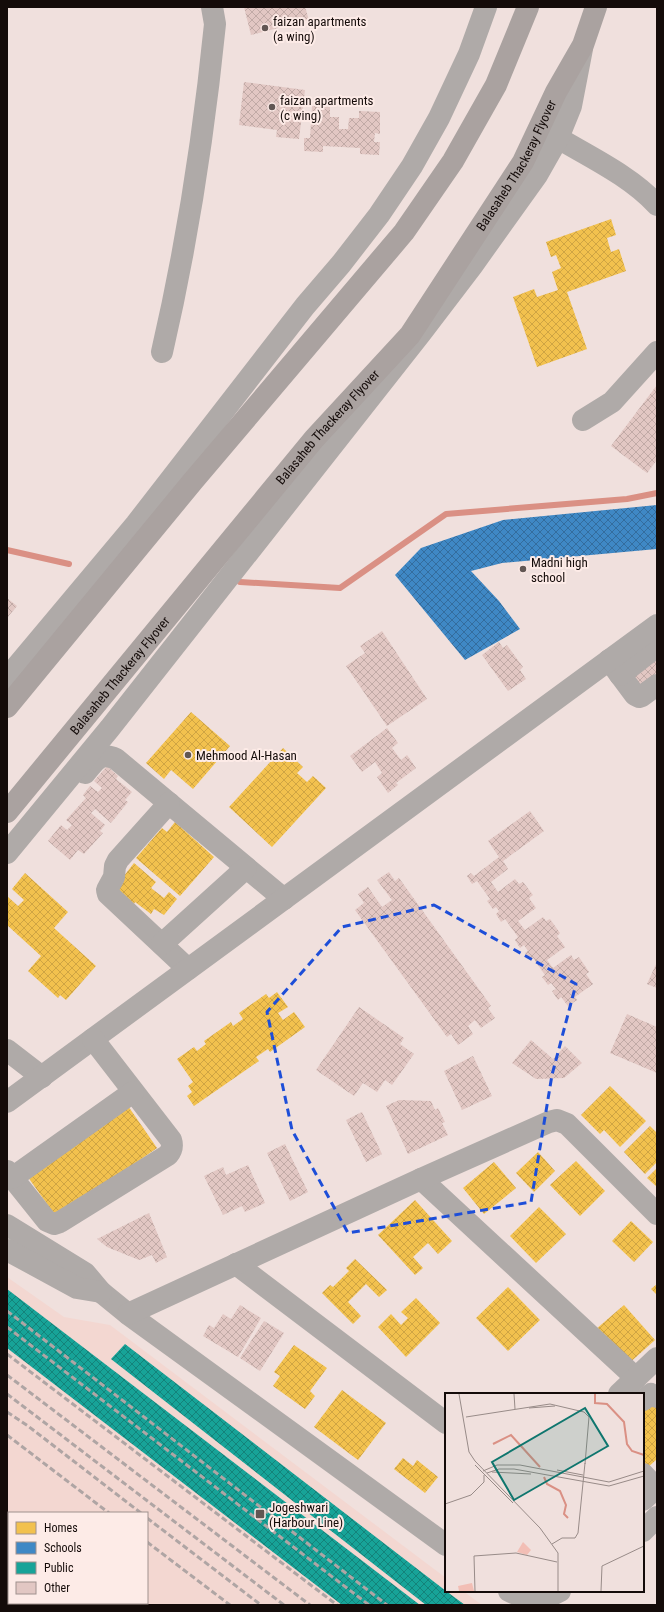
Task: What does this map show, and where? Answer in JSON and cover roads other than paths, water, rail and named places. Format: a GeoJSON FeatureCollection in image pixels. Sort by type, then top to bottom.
{"type":"FeatureCollection","features":[{"type":"Feature","properties":{"kind":"main road"},"geometry":{"type":"LineString","coordinates":[[7,706],[198,475],[404,232],[453,161],[496,85],[528,7]]}},
{"type":"Feature","properties":{"kind":"main road","name":"Balasaheb Thackeray Flyover"},"geometry":{"type":"LineString","coordinates":[[7,812],[314,439],[410,335],[523,162],[556,92],[583,45],[596,7]]}},
{"type":"Feature","properties":{"kind":"street"},"geometry":{"type":"LineString","coordinates":[[162,352],[171,315],[198,164],[215,24],[212,7]]}},
{"type":"Feature","properties":{"kind":"street"},"geometry":{"type":"LineString","coordinates":[[7,678],[136,524],[305,306],[341,264],[379,215],[412,166],[439,118],[469,54],[486,7]]}},
{"type":"Feature","properties":{"kind":"street"},"geometry":{"type":"LineString","coordinates":[[7,853],[115,722],[421,333],[472,266],[537,175],[558,138],[571,106],[583,45]]}},
{"type":"Feature","properties":{"kind":"street"},"geometry":{"type":"LineString","coordinates":[[558,138],[624,178],[652,199],[657,205]]}},
{"type":"Feature","properties":{"kind":"street"},"geometry":{"type":"LineString","coordinates":[[583,420],[612,402],[657,352]]}},
{"type":"Feature","properties":{"kind":"street"},"geometry":{"type":"LineString","coordinates":[[615,667],[657,625]]}},
{"type":"Feature","properties":{"kind":"street"},"geometry":{"type":"LineString","coordinates":[[7,1102],[284,899],[615,667],[657,646]]}},
{"type":"Feature","properties":{"kind":"street"},"geometry":{"type":"LineString","coordinates":[[615,667],[638,697],[642,696],[657,685]]}},
{"type":"Feature","properties":{"kind":"street"},"geometry":{"type":"LineString","coordinates":[[37,834],[97,759],[102,756],[110,756],[116,759],[284,899]]}},
{"type":"Feature","properties":{"kind":"street"},"geometry":{"type":"LineString","coordinates":[[169,803],[118,860],[115,866],[114,877],[107,890],[108,894],[188,969]]}},
{"type":"Feature","properties":{"kind":"street"},"geometry":{"type":"LineString","coordinates":[[162,944],[246,868]]}},
{"type":"Feature","properties":{"kind":"street"},"geometry":{"type":"LineString","coordinates":[[93,1039],[134,1092],[171,1140],[173,1145],[172,1150],[168,1155],[60,1222],[54,1224],[47,1221],[9,1174],[134,1092]]}},
{"type":"Feature","properties":{"kind":"street"},"geometry":{"type":"LineString","coordinates":[[7,1050],[42,1077]]}},
{"type":"Feature","properties":{"kind":"street"},"geometry":{"type":"LineString","coordinates":[[128,1314],[421,1179],[549,1122],[557,1120],[568,1124],[657,1214]]}},
{"type":"Feature","properties":{"kind":"street"},"geometry":{"type":"LineString","coordinates":[[421,1179],[636,1378]]}},
{"type":"Feature","properties":{"kind":"street"},"geometry":{"type":"LineString","coordinates":[[7,1225],[86,1273],[101,1292],[128,1314],[445,1544]]}},
{"type":"Feature","properties":{"kind":"street"},"geometry":{"type":"LineString","coordinates":[[7,1250],[77,1288],[101,1292]]}},
{"type":"Feature","properties":{"kind":"street"},"geometry":{"type":"LineString","coordinates":[[236,1264],[445,1422]]}},
{"type":"Feature","properties":{"kind":"street"},"geometry":{"type":"LineString","coordinates":[[620,1393],[657,1358]]}},
{"type":"Feature","properties":{"kind":"street"},"geometry":{"type":"LineString","coordinates":[[644,1399],[651,1394],[657,1397]]}},
{"type":"Feature","properties":{"kind":"street"},"geometry":{"type":"LineString","coordinates":[[644,1530],[657,1517]]}},
{"type":"Feature","properties":{"kind":"street"},"geometry":{"type":"LineString","coordinates":[[512,1592],[521,1596],[544,1598],[558,1592]]}},
{"type":"Feature","properties":{"kind":"waterway"},"geometry":{"type":"LineString","coordinates":[[240,582],[340,588],[446,514],[627,499],[657,493]]}},
{"type":"Feature","properties":{"kind":"waterway"},"geometry":{"type":"LineString","coordinates":[[7,550],[69,564]]}},
{"type":"Feature","properties":{"kind":"railway"},"geometry":{"type":"LineString","coordinates":[[7,1311],[387,1605]]}},
{"type":"Feature","properties":{"kind":"railway"},"geometry":{"type":"LineString","coordinates":[[7,1327],[369,1605]]}},
{"type":"Feature","properties":{"kind":"railway"},"geometry":{"type":"LineString","coordinates":[[7,1354],[337,1605]]}},
{"type":"Feature","properties":{"kind":"railway"},"geometry":{"type":"LineString","coordinates":[[7,1375],[310,1605]]}},
{"type":"Feature","properties":{"kind":"railway"},"geometry":{"type":"LineString","coordinates":[[7,1394],[284,1605]]}},
{"type":"Feature","properties":{"kind":"railway"},"geometry":{"type":"LineString","coordinates":[[7,1412],[28,1426],[140,1512]]}},
{"type":"Feature","properties":{"kind":"railway"},"geometry":{"type":"LineString","coordinates":[[7,1435],[108,1512]]}},
{"type":"Feature","properties":{"kind":"railway"},"geometry":{"type":"LineString","coordinates":[[148,1519],[261,1605]]}},
{"type":"Feature","properties":{"kind":"railway"},"geometry":{"type":"LineString","coordinates":[[148,1543],[230,1605]]}},
{"type":"Feature","properties":{"kind":"place","name":"faizan apartments (a wing)"},"geometry":{"type":"Point","coordinates":[265,28]}},
{"type":"Feature","properties":{"kind":"place","name":"faizan apartments (c wing)"},"geometry":{"type":"Point","coordinates":[272,107]}},
{"type":"Feature","properties":{"kind":"place","name":"Madni high school"},"geometry":{"type":"Point","coordinates":[523,569]}},
{"type":"Feature","properties":{"kind":"place","name":"Mehmood Al-Hasan"},"geometry":{"type":"Point","coordinates":[188,755]}},
{"type":"Feature","properties":{"kind":"place","name":"Jogeshwari (Harbour Line)"},"geometry":{"type":"Point","coordinates":[260,1514]}}]}
